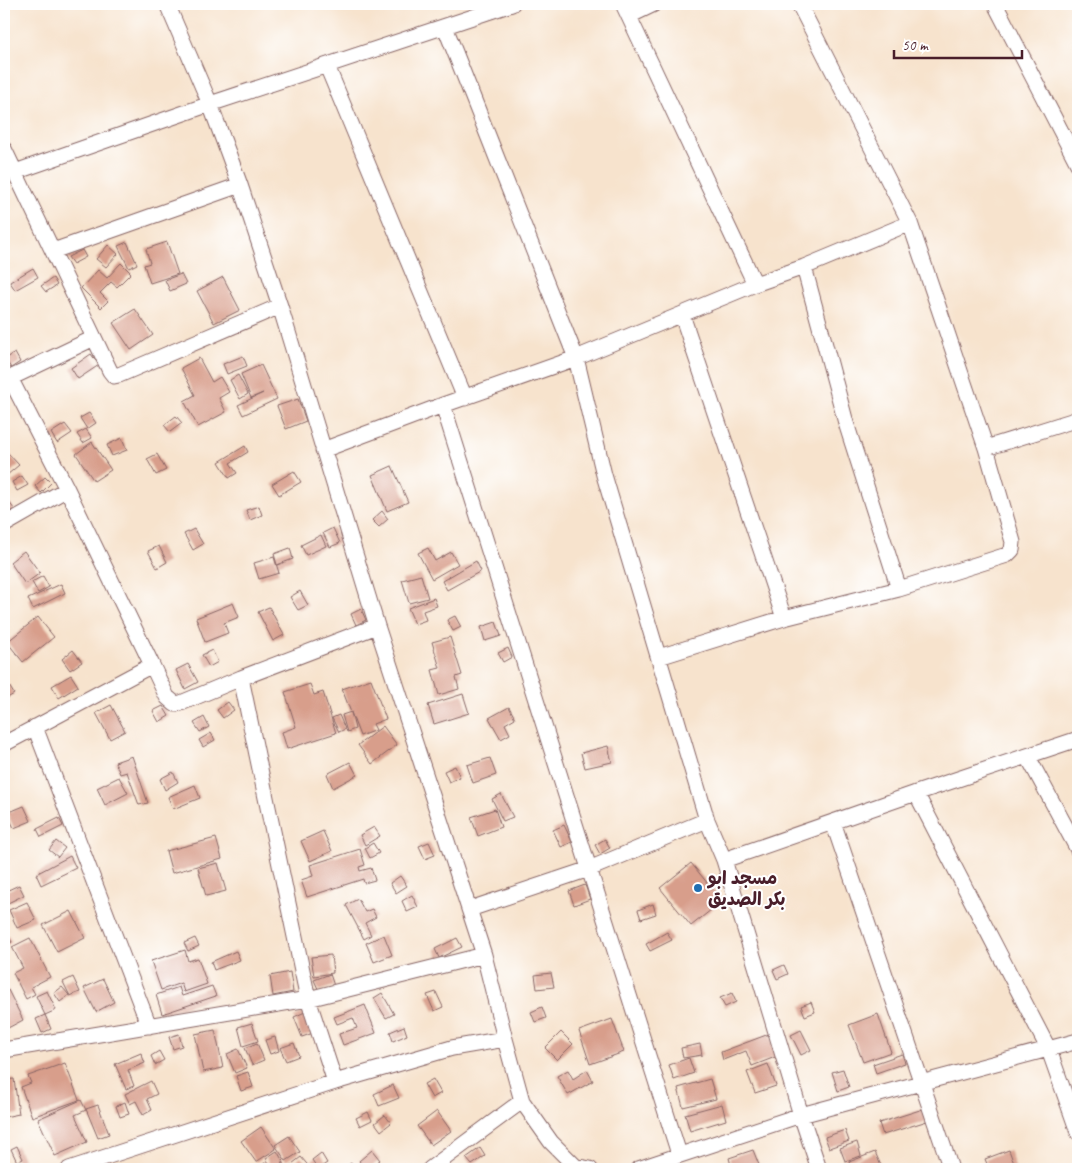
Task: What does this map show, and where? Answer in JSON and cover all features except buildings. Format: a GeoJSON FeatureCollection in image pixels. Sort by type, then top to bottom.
{"type":"FeatureCollection","features":[{"type":"Feature","properties":{"kind":"street"},"geometry":{"type":"LineString","coordinates":[[167,4],[210,104],[240,185],[280,306],[377,626],[470,909],[522,1101],[551,1142],[575,1166],[590,1169]]}},
{"type":"Feature","properties":{"kind":"street"},"geometry":{"type":"LineString","coordinates":[[15,172],[210,104],[512,4]]}},
{"type":"Feature","properties":{"kind":"street"},"geometry":{"type":"LineString","coordinates":[[654,4],[626,10],[755,284]]}},
{"type":"Feature","properties":{"kind":"street"},"geometry":{"type":"LineString","coordinates":[[659,657],[784,618],[899,590],[1007,555],[1012,550],[1013,542],[986,448],[910,223],[799,4]]}},
{"type":"Feature","properties":{"kind":"street"},"geometry":{"type":"LineString","coordinates":[[996,4],[1078,164]]}},
{"type":"Feature","properties":{"kind":"street"},"geometry":{"type":"LineString","coordinates":[[445,27],[576,358],[604,475],[706,820],[724,860],[819,1169]]}},
{"type":"Feature","properties":{"kind":"street"},"geometry":{"type":"LineString","coordinates":[[327,66],[465,398]]}},
{"type":"Feature","properties":{"kind":"street"},"geometry":{"type":"LineString","coordinates":[[4,149],[110,372],[114,376],[280,306]]}},
{"type":"Feature","properties":{"kind":"street"},"geometry":{"type":"LineString","coordinates":[[53,251],[240,185]]}},
{"type":"Feature","properties":{"kind":"street"},"geometry":{"type":"LineString","coordinates":[[323,450],[576,358],[755,284],[804,267],[910,223]]}},
{"type":"Feature","properties":{"kind":"street"},"geometry":{"type":"LineString","coordinates":[[804,267],[846,423],[899,590]]}},
{"type":"Feature","properties":{"kind":"street"},"geometry":{"type":"LineString","coordinates":[[682,315],[784,618]]}},
{"type":"Feature","properties":{"kind":"street"},"geometry":{"type":"LineString","coordinates":[[94,338],[7,380],[67,489],[167,697],[175,704],[182,704],[241,678],[377,626]]}},
{"type":"Feature","properties":{"kind":"street"},"geometry":{"type":"LineString","coordinates":[[443,405],[679,1154]]}},
{"type":"Feature","properties":{"kind":"street"},"geometry":{"type":"LineString","coordinates":[[986,448],[1078,419]]}},
{"type":"Feature","properties":{"kind":"street"},"geometry":{"type":"LineString","coordinates":[[4,525],[67,489]]}},
{"type":"Feature","properties":{"kind":"street"},"geometry":{"type":"LineString","coordinates":[[4,744],[152,665]]}},
{"type":"Feature","properties":{"kind":"street"},"geometry":{"type":"LineString","coordinates":[[241,678],[308,1000],[335,1082]]}},
{"type":"Feature","properties":{"kind":"street"},"geometry":{"type":"LineString","coordinates":[[35,727],[149,1026]]}},
{"type":"Feature","properties":{"kind":"street"},"geometry":{"type":"LineString","coordinates":[[724,860],[916,793],[1078,740]]}},
{"type":"Feature","properties":{"kind":"street"},"geometry":{"type":"LineString","coordinates":[[1028,757],[1078,850]]}},
{"type":"Feature","properties":{"kind":"street"},"geometry":{"type":"LineString","coordinates":[[916,793],[1049,1050],[1078,1132]]}},
{"type":"Feature","properties":{"kind":"street"},"geometry":{"type":"LineString","coordinates":[[470,909],[589,869],[706,820]]}},
{"type":"Feature","properties":{"kind":"street"},"geometry":{"type":"LineString","coordinates":[[833,822],[950,1169]]}},
{"type":"Feature","properties":{"kind":"street"},"geometry":{"type":"LineString","coordinates":[[4,1050],[308,1000],[484,955]]}},
{"type":"Feature","properties":{"kind":"street"},"geometry":{"type":"LineString","coordinates":[[69,1169],[335,1082],[452,1048],[505,1039]]}},
{"type":"Feature","properties":{"kind":"street"},"geometry":{"type":"LineString","coordinates":[[638,1169],[801,1115],[1078,1042]]}},
{"type":"Feature","properties":{"kind":"street"},"geometry":{"type":"LineString","coordinates":[[430,1169],[522,1101]]}},
{"type":"Feature","properties":{"kind":"place","name":"مسجد ابو بكر الصديق"},"geometry":{"type":"Point","coordinates":[698,888]}}]}
